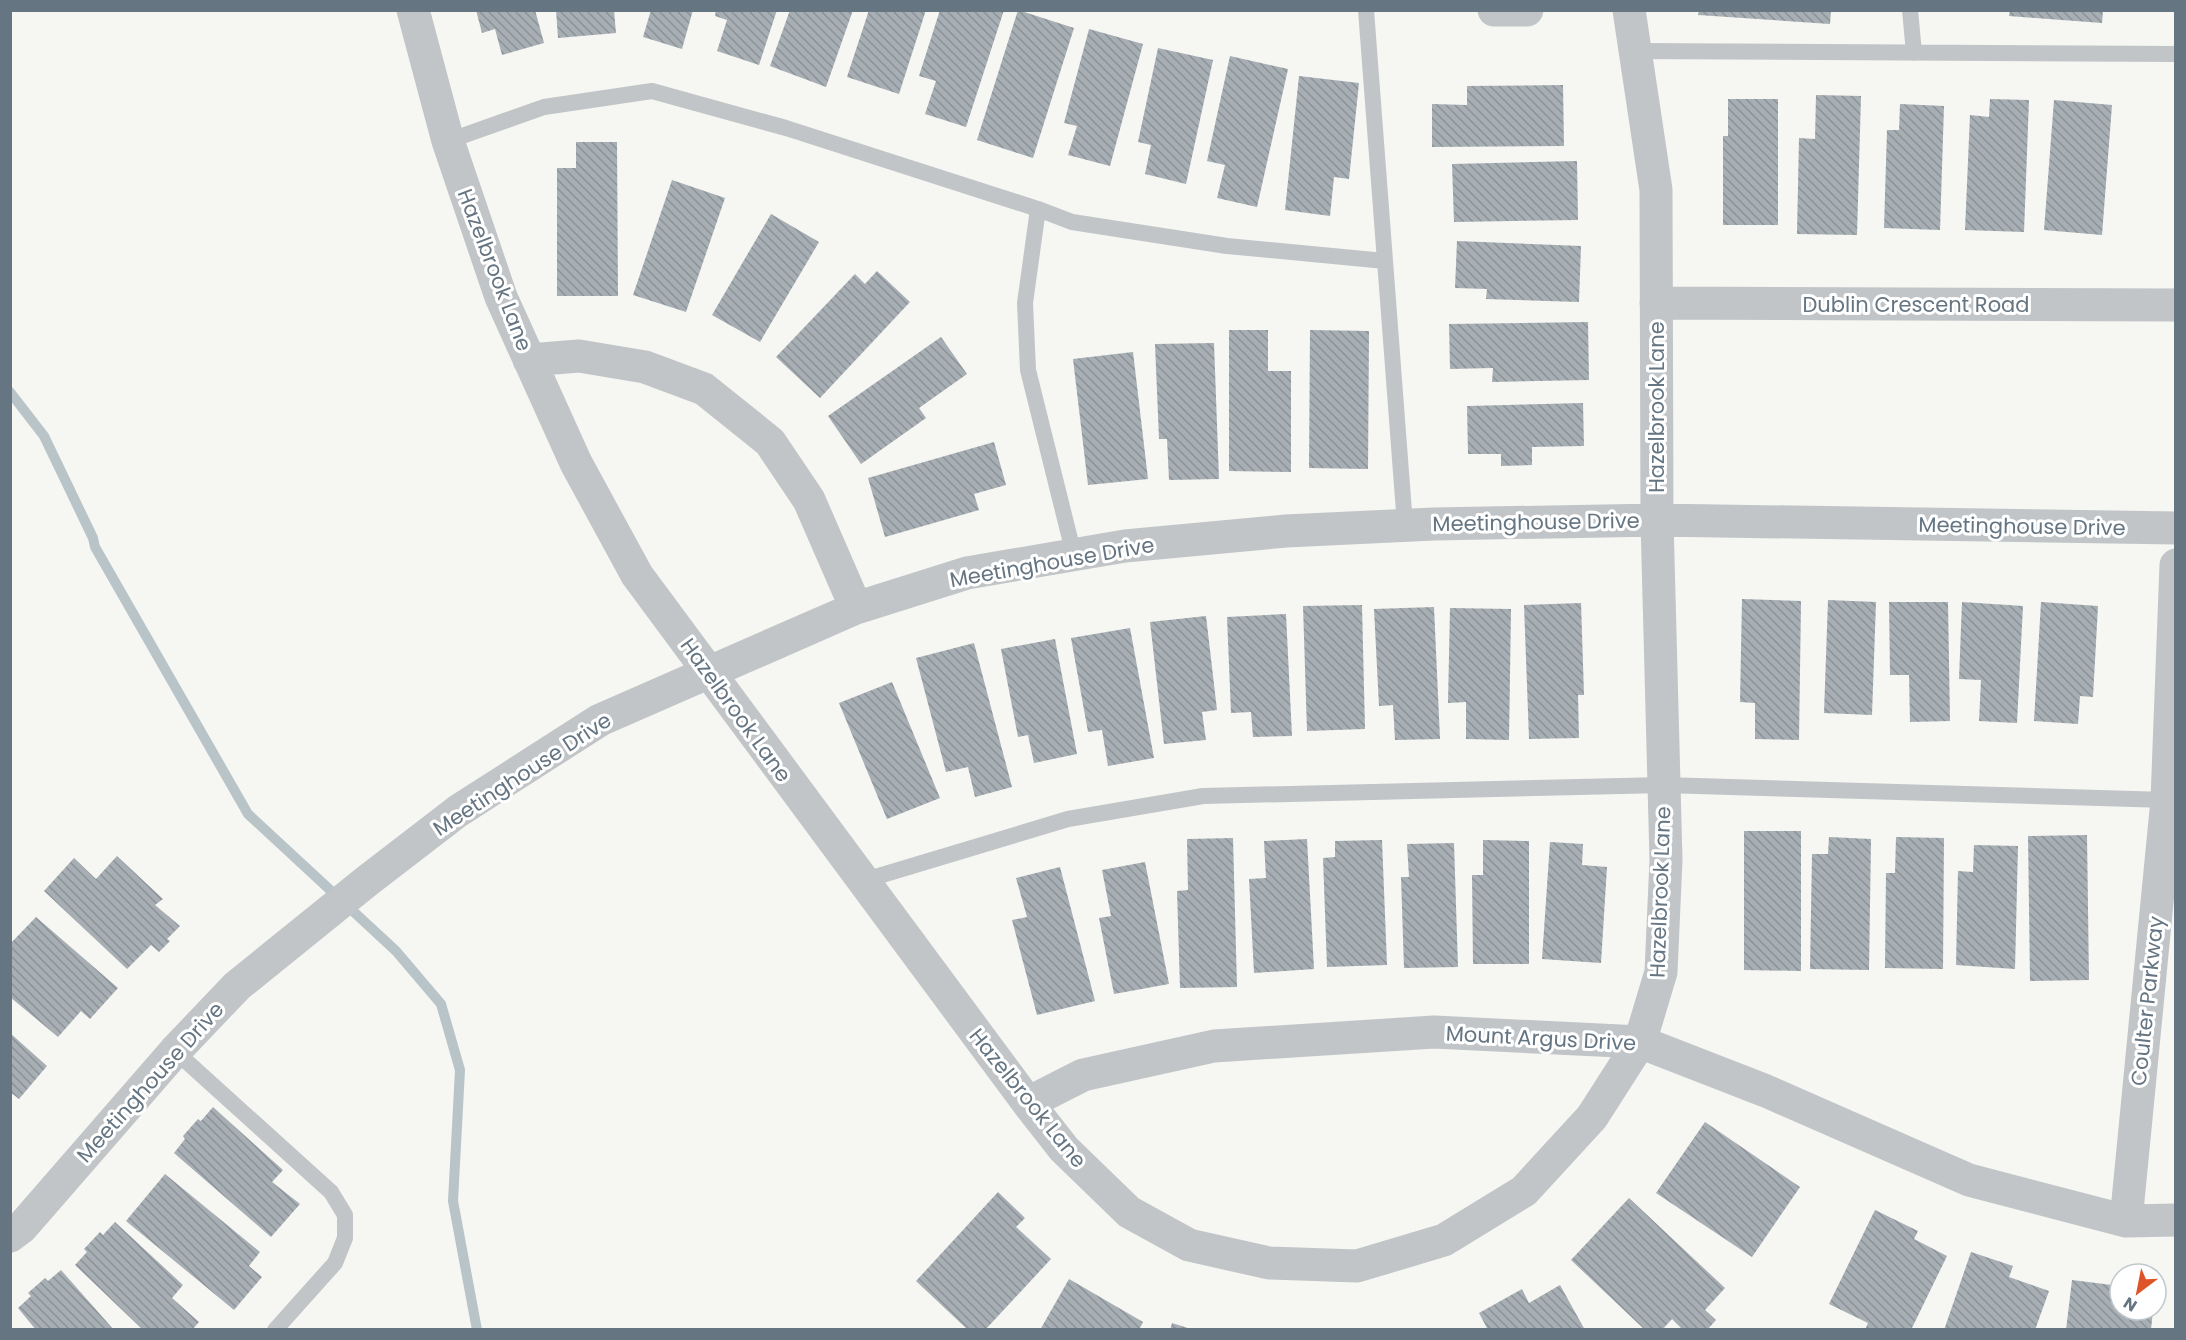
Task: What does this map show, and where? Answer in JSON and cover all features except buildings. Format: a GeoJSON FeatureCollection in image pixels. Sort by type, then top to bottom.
{"type":"FeatureCollection","features":[{"type":"Feature","properties":{"kind":"street","name":"Hazelbrook Lane"},"geometry":{"type":"LineString","coordinates":[[413,10],[448,141],[501,297],[576,463],[637,575],[1028,1103],[1064,1149],[1130,1212],[1189,1245],[1269,1263],[1357,1266],[1444,1240],[1524,1191],[1592,1117],[1640,1042],[1661,972],[1666,860],[1657,520],[1656,190],[1629,10]]}},
{"type":"Feature","properties":{"kind":"street"},"geometry":{"type":"LineString","coordinates":[[1494,10],[1527,10]]}},
{"type":"Feature","properties":{"kind":"street","name":"Dublin Crescent Road"},"geometry":{"type":"LineString","coordinates":[[1656,303],[2175,305]]}},
{"type":"Feature","properties":{"kind":"street"},"geometry":{"type":"LineString","coordinates":[[530,360],[579,356],[645,367],[704,390],[770,442],[809,500],[856,608]]}},
{"type":"Feature","properties":{"kind":"street","name":"Meetinghouse Drive"},"geometry":{"type":"LineString","coordinates":[[10,1236],[22,1227],[175,1051],[237,986],[458,811],[600,720],[856,608],[967,573],[1125,546],[1275,532],[1405,525],[1657,520],[2175,528]]}},
{"type":"Feature","properties":{"kind":"street","name":"Coulter Parkway"},"geometry":{"type":"LineString","coordinates":[[2126,1221],[2167,800],[2175,565]]}},
{"type":"Feature","properties":{"kind":"street","name":"Mount Argus Drive"},"geometry":{"type":"LineString","coordinates":[[1028,1103],[1083,1075],[1214,1046],[1434,1032],[1640,1042],[1766,1091],[1969,1180],[2126,1221],[2175,1220]]}},
{"type":"Feature","properties":{"kind":"lane"},"geometry":{"type":"LineString","coordinates":[[1366,10],[1405,525]]}},
{"type":"Feature","properties":{"kind":"lane"},"geometry":{"type":"LineString","coordinates":[[1910,10],[1914,53]]}},
{"type":"Feature","properties":{"kind":"lane"},"geometry":{"type":"LineString","coordinates":[[1635,51],[2175,54]]}},
{"type":"Feature","properties":{"kind":"lane"},"geometry":{"type":"LineString","coordinates":[[448,141],[544,107],[652,91],[786,128],[1072,222],[1216,244],[1385,261]]}},
{"type":"Feature","properties":{"kind":"lane"},"geometry":{"type":"LineString","coordinates":[[1038,209],[1025,303],[1028,370],[1074,555]]}},
{"type":"Feature","properties":{"kind":"lane"},"geometry":{"type":"LineString","coordinates":[[862,881],[1068,819],[1203,796],[1664,785],[2167,800]]}},
{"type":"Feature","properties":{"kind":"lane"},"geometry":{"type":"LineString","coordinates":[[175,1051],[331,1192],[345,1215],[345,1238],[335,1263],[275,1329]]}},
{"type":"Feature","properties":{"kind":"waterway"},"geometry":{"type":"LineString","coordinates":[[10,392],[44,436],[93,538],[95,547],[248,814],[396,951],[441,1004],[460,1070],[453,1201],[477,1330]]}}]}
